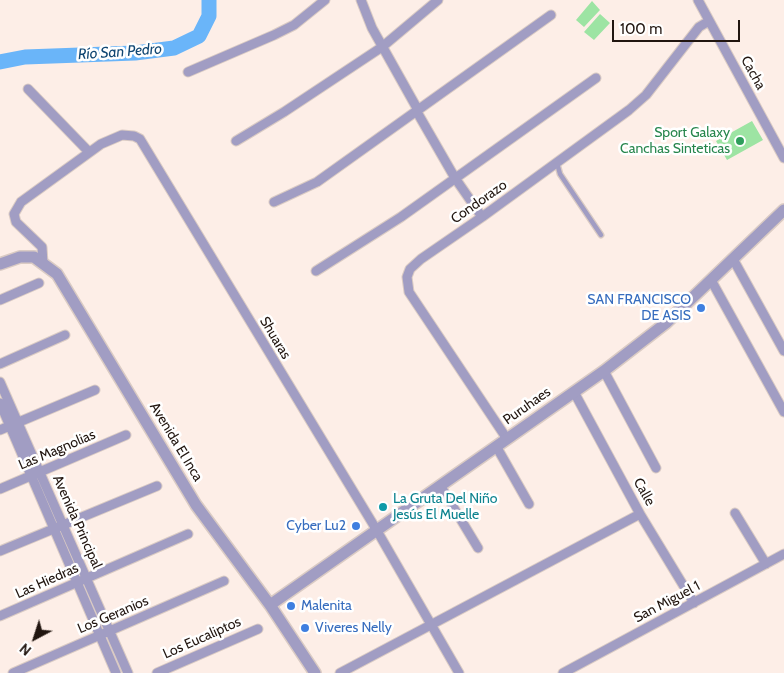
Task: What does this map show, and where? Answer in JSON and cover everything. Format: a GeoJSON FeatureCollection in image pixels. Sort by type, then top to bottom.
{"type":"FeatureCollection","features":[{"type":"Feature","properties":{"kind":"street"},"geometry":{"type":"LineString","coordinates":[[188,72],[274,35],[294,24],[325,0]]}},
{"type":"Feature","properties":{"kind":"street"},"geometry":{"type":"LineString","coordinates":[[361,0],[382,47],[418,110],[417,112],[455,178],[482,217]]}},
{"type":"Feature","properties":{"kind":"street"},"geometry":{"type":"LineString","coordinates":[[236,141],[284,112],[382,47],[438,0]]}},
{"type":"Feature","properties":{"kind":"street","name":"Cacha"},"geometry":{"type":"LineString","coordinates":[[698,0],[784,158]]}},
{"type":"Feature","properties":{"kind":"street"},"geometry":{"type":"LineString","coordinates":[[274,202],[316,182],[551,15]]}},
{"type":"Feature","properties":{"kind":"street","name":"Condorazo"},"geometry":{"type":"LineString","coordinates":[[507,439],[409,292],[407,277],[415,263],[482,217],[637,104],[698,27],[709,21]]}},
{"type":"Feature","properties":{"kind":"street"},"geometry":{"type":"LineString","coordinates":[[316,271],[402,218],[596,78]]}},
{"type":"Feature","properties":{"kind":"street"},"geometry":{"type":"LineString","coordinates":[[28,89],[89,152]]}},
{"type":"Feature","properties":{"kind":"street","name":"Shuaras"},"geometry":{"type":"LineString","coordinates":[[43,262],[42,247],[16,222],[16,208],[21,202],[89,152],[122,134],[134,136],[143,144],[164,182],[376,530],[459,673]]}},
{"type":"Feature","properties":{"kind":"street","name":"Puruhaes"},"geometry":{"type":"LineString","coordinates":[[270,605],[604,371],[666,323],[784,210]]}},
{"type":"Feature","properties":{"kind":"street"},"geometry":{"type":"LineString","coordinates":[[0,264],[20,257],[34,257],[43,262]]}},
{"type":"Feature","properties":{"kind":"street"},"geometry":{"type":"LineString","coordinates":[[732,259],[784,351]]}},
{"type":"Feature","properties":{"kind":"street","name":"Avenida El Inca"},"geometry":{"type":"LineString","coordinates":[[43,262],[57,274],[196,505],[270,605],[315,673]]}},
{"type":"Feature","properties":{"kind":"street"},"geometry":{"type":"LineString","coordinates":[[711,280],[784,412]]}},
{"type":"Feature","properties":{"kind":"street"},"geometry":{"type":"LineString","coordinates":[[0,300],[39,283]]}},
{"type":"Feature","properties":{"kind":"street"},"geometry":{"type":"LineString","coordinates":[[0,364],[65,335]]}},
{"type":"Feature","properties":{"kind":"street"},"geometry":{"type":"LineString","coordinates":[[604,371],[656,468]]}},
{"type":"Feature","properties":{"kind":"street","name":"Avenida Principal"},"geometry":{"type":"LineString","coordinates":[[0,382],[14,424],[58,526],[77,582],[116,673]]}},
{"type":"Feature","properties":{"kind":"street"},"geometry":{"type":"LineString","coordinates":[[0,430],[95,390]]}},
{"type":"Feature","properties":{"kind":"street","name":"Calle"},"geometry":{"type":"LineString","coordinates":[[574,392],[640,514],[694,603]]}},
{"type":"Feature","properties":{"kind":"street","name":"Avenida Principal"},"geometry":{"type":"LineString","coordinates":[[0,403],[14,424]]}},
{"type":"Feature","properties":{"kind":"street","name":"Las Magnolias"},"geometry":{"type":"LineString","coordinates":[[0,489],[126,435]]}},
{"type":"Feature","properties":{"kind":"street"},"geometry":{"type":"LineString","coordinates":[[496,446],[529,504]]}},
{"type":"Feature","properties":{"kind":"street"},"geometry":{"type":"LineString","coordinates":[[440,485],[478,548]]}},
{"type":"Feature","properties":{"kind":"street"},"geometry":{"type":"LineString","coordinates":[[0,552],[58,526],[158,486]]}},
{"type":"Feature","properties":{"kind":"street"},"geometry":{"type":"LineString","coordinates":[[735,513],[766,564]]}},
{"type":"Feature","properties":{"kind":"street"},"geometry":{"type":"LineString","coordinates":[[340,673],[640,514]]}},
{"type":"Feature","properties":{"kind":"street","name":"Avenida Principal"},"geometry":{"type":"LineString","coordinates":[[58,526],[86,578],[128,673]]}},
{"type":"Feature","properties":{"kind":"street","name":"Las Hiedras"},"geometry":{"type":"LineString","coordinates":[[0,616],[188,534]]}},
{"type":"Feature","properties":{"kind":"street","name":"San Miguel 1"},"geometry":{"type":"LineString","coordinates":[[563,673],[784,554]]}},
{"type":"Feature","properties":{"kind":"street","name":"Los Geranios"},"geometry":{"type":"LineString","coordinates":[[13,673],[224,581]]}},
{"type":"Feature","properties":{"kind":"street","name":"Los Eucaliptos"},"geometry":{"type":"LineString","coordinates":[[157,673],[258,629]]}},
{"type":"Feature","properties":{"kind":"lane"},"geometry":{"type":"LineString","coordinates":[[557,163],[560,174],[600,235]]}},
{"type":"Feature","properties":{"kind":"green space"},"geometry":{"type":"Polygon","coordinates":[[[592,1],[600,10],[584,27],[576,20],[592,1]]]}},
{"type":"Feature","properties":{"kind":"green space"},"geometry":{"type":"Polygon","coordinates":[[[600,14],[610,23],[594,40],[584,32],[600,14]]]}},
{"type":"Feature","properties":{"kind":"green space","name":"Sport Galaxy Canchas Sinteticas"},"geometry":{"type":"Polygon","coordinates":[[[752,121],[763,140],[727,160],[716,141],[752,121]]]}},
{"type":"Feature","properties":{"kind":"waterway","name":"Río San Pedro"},"geometry":{"type":"LineString","coordinates":[[0,62],[25,57],[135,53],[174,48],[199,36],[209,16],[209,0]]}},
{"type":"Feature","properties":{"kind":"place","name":"Sport Galaxy Canchas Sinteticas"},"geometry":{"type":"Point","coordinates":[740,141]}},
{"type":"Feature","properties":{"kind":"place","name":"SAN FRANCISCO DE ASIS"},"geometry":{"type":"Point","coordinates":[701,308]}},
{"type":"Feature","properties":{"kind":"place","name":"La Gruta Del Niño Jesús El Muelle"},"geometry":{"type":"Point","coordinates":[383,507]}},
{"type":"Feature","properties":{"kind":"place","name":"Cyber Lu2"},"geometry":{"type":"Point","coordinates":[356,526]}},
{"type":"Feature","properties":{"kind":"place","name":"Malenita"},"geometry":{"type":"Point","coordinates":[291,606]}},
{"type":"Feature","properties":{"kind":"place","name":"Viveres Nelly"},"geometry":{"type":"Point","coordinates":[305,628]}}]}
